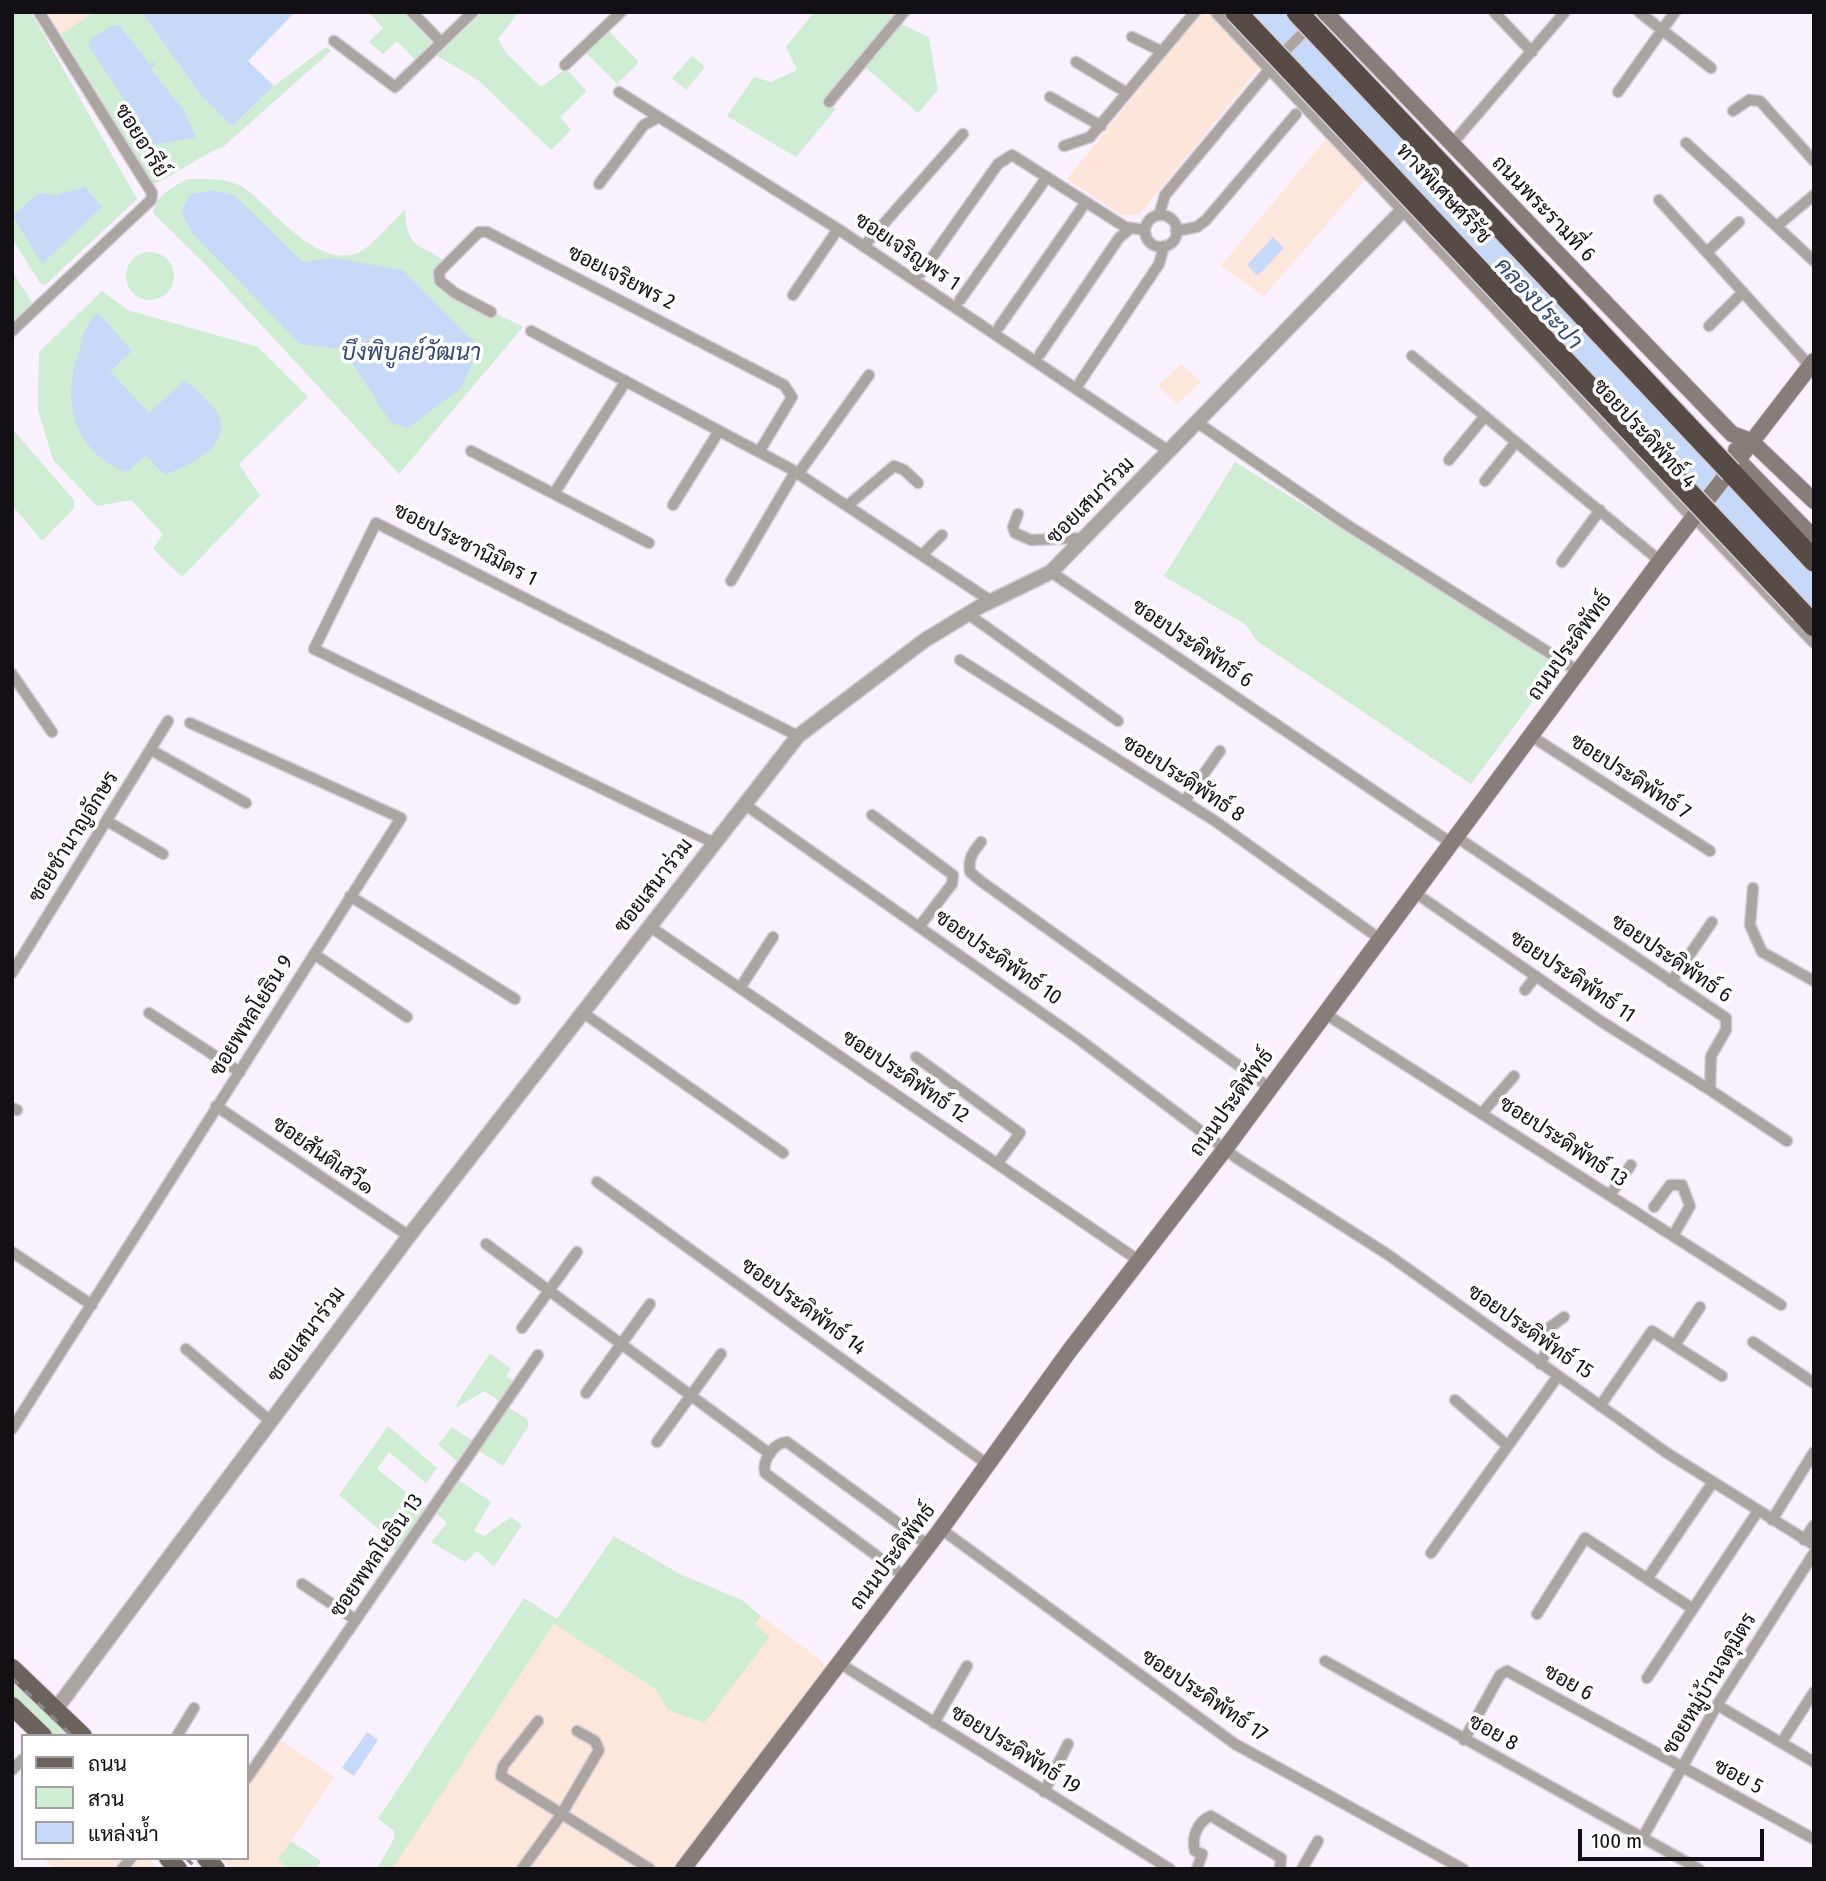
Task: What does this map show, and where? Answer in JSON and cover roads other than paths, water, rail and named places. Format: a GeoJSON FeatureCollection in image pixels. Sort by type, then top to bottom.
{"type":"FeatureCollection","features":[{"type":"Feature","properties":{"kind":"highway","name":"ทางพิเศษศรีรัช"},"geometry":{"type":"LineString","coordinates":[[1236,12],[1814,626]]}},
{"type":"Feature","properties":{"kind":"highway","name":"ทางพิเศษศรีรัช"},"geometry":{"type":"LineString","coordinates":[[1302,21],[1814,561]]}},
{"type":"Feature","properties":{"kind":"main road","name":"ถนนพระรามที่ 6"},"geometry":{"type":"LineString","coordinates":[[1324,12],[1732,434],[1751,441],[1814,501]]}},
{"type":"Feature","properties":{"kind":"main road","name":"ถนนประดิพัทธ์"},"geometry":{"type":"LineString","coordinates":[[683,1869],[941,1529],[1138,1260],[1225,1149],[1660,561],[1812,363]]}},
{"type":"Feature","properties":{"kind":"main road"},"geometry":{"type":"LineString","coordinates":[[1732,434],[1738,460],[1814,538]]}},
{"type":"Feature","properties":{"kind":"main road"},"geometry":{"type":"LineString","coordinates":[[12,1668],[81,1734]]}},
{"type":"Feature","properties":{"kind":"main road"},"geometry":{"type":"LineString","coordinates":[[12,1706],[41,1734]]}},
{"type":"Feature","properties":{"kind":"street","name":"ซอยอารีย์"},"geometry":{"type":"LineString","coordinates":[[12,331],[151,200],[152,193],[39,12]]}},
{"type":"Feature","properties":{"kind":"street"},"geometry":{"type":"LineString","coordinates":[[412,12],[441,42]]}},
{"type":"Feature","properties":{"kind":"street"},"geometry":{"type":"LineString","coordinates":[[334,41],[392,88],[473,12]]}},
{"type":"Feature","properties":{"kind":"street"},"geometry":{"type":"LineString","coordinates":[[565,65],[621,12]]}},
{"type":"Feature","properties":{"kind":"street"},"geometry":{"type":"LineString","coordinates":[[829,102],[904,12]]}},
{"type":"Feature","properties":{"kind":"street"},"geometry":{"type":"LineString","coordinates":[[1064,146],[1090,137],[1101,126],[1195,12]]}},
{"type":"Feature","properties":{"kind":"street","name":"ซอยประดิพัทธ์ 4"},"geometry":{"type":"LineString","coordinates":[[1218,12],[1694,517]]}},
{"type":"Feature","properties":{"kind":"street"},"geometry":{"type":"LineString","coordinates":[[1158,215],[1170,218],[1176,232],[1173,241],[1164,246],[1150,242],[1145,230],[1147,222],[1158,215],[1165,195],[1283,53],[1302,21],[1324,12]]}},
{"type":"Feature","properties":{"kind":"street"},"geometry":{"type":"LineString","coordinates":[[1493,12],[1532,52]]}},
{"type":"Feature","properties":{"kind":"street"},"geometry":{"type":"LineString","coordinates":[[1451,145],[1565,12]]}},
{"type":"Feature","properties":{"kind":"street"},"geometry":{"type":"LineString","coordinates":[[1639,12],[1711,68]]}},
{"type":"Feature","properties":{"kind":"street"},"geometry":{"type":"LineString","coordinates":[[1618,92],[1675,12]]}},
{"type":"Feature","properties":{"kind":"street"},"geometry":{"type":"LineString","coordinates":[[1132,37],[1161,51]]}},
{"type":"Feature","properties":{"kind":"street"},"geometry":{"type":"LineString","coordinates":[[1076,62],[1127,93]]}},
{"type":"Feature","properties":{"kind":"street","name":"ซอยเจริญพร 1"},"geometry":{"type":"LineString","coordinates":[[619,92],[838,229],[1170,452]]}},
{"type":"Feature","properties":{"kind":"street"},"geometry":{"type":"LineString","coordinates":[[1050,97],[1101,126]]}},
{"type":"Feature","properties":{"kind":"street"},"geometry":{"type":"LineString","coordinates":[[1734,111],[1749,100],[1760,101],[1814,161]]}},
{"type":"Feature","properties":{"kind":"street"},"geometry":{"type":"LineString","coordinates":[[1176,232],[1197,227],[1206,219],[1296,114]]}},
{"type":"Feature","properties":{"kind":"street"},"geometry":{"type":"LineString","coordinates":[[600,184],[644,125],[659,117]]}},
{"type":"Feature","properties":{"kind":"street"},"geometry":{"type":"LineString","coordinates":[[864,246],[909,191],[963,134]]}},
{"type":"Feature","properties":{"kind":"street"},"geometry":{"type":"LineString","coordinates":[[1686,143],[1814,261]]}},
{"type":"Feature","properties":{"kind":"street"},"geometry":{"type":"LineString","coordinates":[[921,274],[1006,157],[1019,158],[1130,229],[1145,230]]}},
{"type":"Feature","properties":{"kind":"street"},"geometry":{"type":"LineString","coordinates":[[960,300],[1047,177]]}},
{"type":"Feature","properties":{"kind":"street"},"geometry":{"type":"LineString","coordinates":[[1778,225],[1814,195]]}},
{"type":"Feature","properties":{"kind":"street"},"geometry":{"type":"LineString","coordinates":[[1659,200],[1812,363]]}},
{"type":"Feature","properties":{"kind":"street"},"geometry":{"type":"LineString","coordinates":[[999,327],[1086,202]]}},
{"type":"Feature","properties":{"kind":"street","name":"ซอยเสนาร่วม"},"geometry":{"type":"LineString","coordinates":[[57,1709],[269,1420],[409,1236],[798,736],[925,640],[991,601],[1051,572],[1404,209]]}},
{"type":"Feature","properties":{"kind":"street"},"geometry":{"type":"LineString","coordinates":[[1707,252],[1739,222]]}},
{"type":"Feature","properties":{"kind":"street"},"geometry":{"type":"LineString","coordinates":[[793,295],[838,229]]}},
{"type":"Feature","properties":{"kind":"street"},"geometry":{"type":"LineString","coordinates":[[1040,354],[1119,238],[1130,229]]}},
{"type":"Feature","properties":{"kind":"street","name":"ซอยเจริยพร 2"},"geometry":{"type":"LineString","coordinates":[[491,312],[455,293],[440,281],[439,272],[479,232],[487,232],[784,385],[792,397],[759,452]]}},
{"type":"Feature","properties":{"kind":"street"},"geometry":{"type":"LineString","coordinates":[[1080,382],[1159,264],[1164,246]]}},
{"type":"Feature","properties":{"kind":"street"},"geometry":{"type":"LineString","coordinates":[[1709,326],[1743,292]]}},
{"type":"Feature","properties":{"kind":"street"},"geometry":{"type":"LineString","coordinates":[[531,331],[797,473],[991,601]]}},
{"type":"Feature","properties":{"kind":"street"},"geometry":{"type":"LineString","coordinates":[[1412,356],[1660,561]]}},
{"type":"Feature","properties":{"kind":"street"},"geometry":{"type":"LineString","coordinates":[[731,581],[797,473],[869,374]]}},
{"type":"Feature","properties":{"kind":"street"},"geometry":{"type":"LineString","coordinates":[[555,492],[626,381]]}},
{"type":"Feature","properties":{"kind":"street"},"geometry":{"type":"LineString","coordinates":[[1449,460],[1485,416]]}},
{"type":"Feature","properties":{"kind":"street"},"geometry":{"type":"LineString","coordinates":[[1198,423],[1344,523],[1578,671]]}},
{"type":"Feature","properties":{"kind":"street"},"geometry":{"type":"LineString","coordinates":[[673,505],[719,431]]}},
{"type":"Feature","properties":{"kind":"street"},"geometry":{"type":"LineString","coordinates":[[1485,481],[1516,442]]}},
{"type":"Feature","properties":{"kind":"street"},"geometry":{"type":"LineString","coordinates":[[471,451],[555,492],[649,543]]}},
{"type":"Feature","properties":{"kind":"street"},"geometry":{"type":"LineString","coordinates":[[847,506],[894,466],[904,470],[918,483]]}},
{"type":"Feature","properties":{"kind":"street"},"geometry":{"type":"LineString","coordinates":[[1562,562],[1600,510]]}},
{"type":"Feature","properties":{"kind":"street"},"geometry":{"type":"LineString","coordinates":[[1018,514],[1013,527],[1015,533],[1024,539],[1084,538]]}},
{"type":"Feature","properties":{"kind":"street"},"geometry":{"type":"LineString","coordinates":[[1694,517],[1814,643]]}},
{"type":"Feature","properties":{"kind":"street","name":"ซอยประชานิมิตร 1"},"geometry":{"type":"LineString","coordinates":[[714,844],[314,649],[376,523],[798,736]]}},
{"type":"Feature","properties":{"kind":"street"},"geometry":{"type":"LineString","coordinates":[[922,555],[942,535]]}},
{"type":"Feature","properties":{"kind":"street","name":"ซอยประดิพัทธ์ 6"},"geometry":{"type":"LineString","coordinates":[[1051,572],[1726,1018],[1727,1023],[1711,1056],[1710,1090]]}},
{"type":"Feature","properties":{"kind":"street"},"geometry":{"type":"LineString","coordinates":[[968,614],[1118,721]]}},
{"type":"Feature","properties":{"kind":"street","name":"ซอยประดิพัทธ์ 8"},"geometry":{"type":"LineString","coordinates":[[960,660],[1184,802],[1380,939]]}},
{"type":"Feature","properties":{"kind":"street"},"geometry":{"type":"LineString","coordinates":[[12,674],[52,732]]}},
{"type":"Feature","properties":{"kind":"street","name":"ซอยชำนาญอักษร"},"geometry":{"type":"LineString","coordinates":[[12,974],[168,721]]}},
{"type":"Feature","properties":{"kind":"street","name":"ซอยพหลโยธิน 9"},"geometry":{"type":"LineString","coordinates":[[12,1429],[401,818],[190,723]]}},
{"type":"Feature","properties":{"kind":"street","name":"ซอยประดิพัทธ์ 7"},"geometry":{"type":"LineString","coordinates":[[1531,736],[1710,851]]}},
{"type":"Feature","properties":{"kind":"street"},"geometry":{"type":"LineString","coordinates":[[151,750],[246,803]]}},
{"type":"Feature","properties":{"kind":"street"},"geometry":{"type":"LineString","coordinates":[[1184,802],[1220,751]]}},
{"type":"Feature","properties":{"kind":"street","name":"ซอยประดิพัทธ์ 10"},"geometry":{"type":"LineString","coordinates":[[744,804],[1080,1040],[1225,1149]]}},
{"type":"Feature","properties":{"kind":"street"},"geometry":{"type":"LineString","coordinates":[[872,815],[953,875],[952,884],[919,927]]}},
{"type":"Feature","properties":{"kind":"street"},"geometry":{"type":"LineString","coordinates":[[107,821],[163,854]]}},
{"type":"Feature","properties":{"kind":"street"},"geometry":{"type":"LineString","coordinates":[[981,842],[970,856],[970,872],[1270,1088]]}},
{"type":"Feature","properties":{"kind":"street"},"geometry":{"type":"LineString","coordinates":[[1753,888],[1750,925],[1762,951],[1814,981]]}},
{"type":"Feature","properties":{"kind":"street","name":"ซอยประดิพัทธ์ 11"},"geometry":{"type":"LineString","coordinates":[[1414,891],[1536,976],[1710,1090]]}},
{"type":"Feature","properties":{"kind":"street"},"geometry":{"type":"LineString","coordinates":[[350,896],[515,999]]}},
{"type":"Feature","properties":{"kind":"street"},"geometry":{"type":"LineString","coordinates":[[1671,982],[1712,922]]}},
{"type":"Feature","properties":{"kind":"street","name":"ซอยประดิพัทธ์ 12"},"geometry":{"type":"LineString","coordinates":[[649,926],[1138,1260]]}},
{"type":"Feature","properties":{"kind":"street"},"geometry":{"type":"LineString","coordinates":[[740,988],[773,937]]}},
{"type":"Feature","properties":{"kind":"street"},"geometry":{"type":"LineString","coordinates":[[313,954],[407,1017]]}},
{"type":"Feature","properties":{"kind":"street"},"geometry":{"type":"LineString","coordinates":[[1525,990],[1536,976]]}},
{"type":"Feature","properties":{"kind":"street"},"geometry":{"type":"LineString","coordinates":[[582,1012],[783,1153]]}},
{"type":"Feature","properties":{"kind":"street"},"geometry":{"type":"LineString","coordinates":[[149,1013],[240,1072]]}},
{"type":"Feature","properties":{"kind":"street","name":"ซอยประดิพัทธ์ 13"},"geometry":{"type":"LineString","coordinates":[[1324,1013],[1781,1305]]}},
{"type":"Feature","properties":{"kind":"street"},"geometry":{"type":"LineString","coordinates":[[916,1057],[1020,1133],[997,1164]]}},
{"type":"Feature","properties":{"kind":"street"},"geometry":{"type":"LineString","coordinates":[[1482,1113],[1490,1108],[1514,1076]]}},
{"type":"Feature","properties":{"kind":"street"},"geometry":{"type":"LineString","coordinates":[[1710,1090],[1787,1141]]}},
{"type":"Feature","properties":{"kind":"street","name":"ซอยสันติเสวี๑"},"geometry":{"type":"LineString","coordinates":[[216,1106],[409,1236]]}},
{"type":"Feature","properties":{"kind":"street","name":"ซอยประดิพัทธ์ 15"},"geometry":{"type":"LineString","coordinates":[[1225,1149],[1387,1254],[1600,1406],[1772,1520],[1811,1550]]}},
{"type":"Feature","properties":{"kind":"street"},"geometry":{"type":"LineString","coordinates":[[1610,1195],[1631,1165]]}},
{"type":"Feature","properties":{"kind":"street","name":"ซอยประดิพัทธ์ 14"},"geometry":{"type":"LineString","coordinates":[[597,1182],[987,1464]]}},
{"type":"Feature","properties":{"kind":"street"},"geometry":{"type":"LineString","coordinates":[[1654,1207],[1670,1185],[1682,1185],[1690,1206],[1673,1236]]}},
{"type":"Feature","properties":{"kind":"street"},"geometry":{"type":"LineString","coordinates":[[486,1244],[770,1454]]}},
{"type":"Feature","properties":{"kind":"street"},"geometry":{"type":"LineString","coordinates":[[12,1252],[92,1305]]}},
{"type":"Feature","properties":{"kind":"street"},"geometry":{"type":"LineString","coordinates":[[522,1328],[577,1252]]}},
{"type":"Feature","properties":{"kind":"street"},"geometry":{"type":"LineString","coordinates":[[586,1393],[650,1304]]}},
{"type":"Feature","properties":{"kind":"street"},"geometry":{"type":"LineString","coordinates":[[1675,1345],[1700,1307]]}},
{"type":"Feature","properties":{"kind":"street"},"geometry":{"type":"LineString","coordinates":[[1541,1364],[1548,1348],[1550,1327],[1564,1317]]}},
{"type":"Feature","properties":{"kind":"street"},"geometry":{"type":"LineString","coordinates":[[1600,1406],[1652,1331],[1722,1376]]}},
{"type":"Feature","properties":{"kind":"street"},"geometry":{"type":"LineString","coordinates":[[1753,1342],[1814,1383]]}},
{"type":"Feature","properties":{"kind":"street"},"geometry":{"type":"LineString","coordinates":[[186,1349],[269,1420]]}},
{"type":"Feature","properties":{"kind":"street"},"geometry":{"type":"LineString","coordinates":[[657,1442],[721,1354]]}},
{"type":"Feature","properties":{"kind":"street","name":"ซอยพหลโยธิน 13"},"geometry":{"type":"LineString","coordinates":[[248,1777],[538,1355]]}},
{"type":"Feature","properties":{"kind":"street"},"geometry":{"type":"LineString","coordinates":[[1431,1553],[1558,1376]]}},
{"type":"Feature","properties":{"kind":"street"},"geometry":{"type":"LineString","coordinates":[[1455,1400],[1508,1446]]}},
{"type":"Feature","properties":{"kind":"street"},"geometry":{"type":"LineString","coordinates":[[904,1576],[765,1472],[765,1462],[777,1445],[787,1442],[929,1545]]}},
{"type":"Feature","properties":{"kind":"street"},"geometry":{"type":"LineString","coordinates":[[1772,1520],[1814,1452]]}},
{"type":"Feature","properties":{"kind":"street"},"geometry":{"type":"LineString","coordinates":[[1647,1579],[1713,1482]]}},
{"type":"Feature","properties":{"kind":"street"},"geometry":{"type":"LineString","coordinates":[[1647,1678],[1758,1511]]}},
{"type":"Feature","properties":{"kind":"street","name":"ซอยหมู่บ้านจตุมิตร"},"geometry":{"type":"LineString","coordinates":[[1643,1837],[1717,1705],[1811,1550],[1814,1525]]}},
{"type":"Feature","properties":{"kind":"street","name":"ซอยประดิพัทธ์ 17"},"geometry":{"type":"LineString","coordinates":[[941,1529],[1235,1744],[1463,1869]]}},
{"type":"Feature","properties":{"kind":"street"},"geometry":{"type":"LineString","coordinates":[[1537,1614],[1585,1538],[1693,1609]]}},
{"type":"Feature","properties":{"kind":"street"},"geometry":{"type":"LineString","coordinates":[[302,1584],[356,1620]]}},
{"type":"Feature","properties":{"kind":"street","name":"ซอย 8"},"geometry":{"type":"LineString","coordinates":[[1325,1661],[1699,1869]]}},
{"type":"Feature","properties":{"kind":"street","name":"ซอยประดิพัทธ์ 19"},"geometry":{"type":"LineString","coordinates":[[839,1663],[1170,1869]]}},
{"type":"Feature","properties":{"kind":"street"},"geometry":{"type":"LineString","coordinates":[[934,1723],[967,1666]]}},
{"type":"Feature","properties":{"kind":"street","name":"ซอย 6"},"geometry":{"type":"LineString","coordinates":[[1464,1740],[1500,1675],[1507,1671],[1682,1769]]}},
{"type":"Feature","properties":{"kind":"street"},"geometry":{"type":"LineString","coordinates":[[1781,1743],[1814,1692]]}},
{"type":"Feature","properties":{"kind":"street"},"geometry":{"type":"LineString","coordinates":[[1717,1705],[1814,1762]]}},
{"type":"Feature","properties":{"kind":"street"},"geometry":{"type":"LineString","coordinates":[[178,1734],[194,1708]]}},
{"type":"Feature","properties":{"kind":"street"},"geometry":{"type":"LineString","coordinates":[[538,1721],[503,1766],[501,1776],[650,1869]]}},
{"type":"Feature","properties":{"kind":"street"},"geometry":{"type":"LineString","coordinates":[[522,1869],[561,1815],[599,1750],[595,1741],[577,1731]]}},
{"type":"Feature","properties":{"kind":"street"},"geometry":{"type":"LineString","coordinates":[[1044,1792],[1068,1744]]}},
{"type":"Feature","properties":{"kind":"street","name":"ซอย 5"},"geometry":{"type":"LineString","coordinates":[[1682,1769],[1814,1839]]}},
{"type":"Feature","properties":{"kind":"street"},"geometry":{"type":"LineString","coordinates":[[1203,1867],[1202,1854],[1195,1851],[1193,1841],[1199,1825],[1211,1816],[1281,1858],[1280,1869]]}},
{"type":"Feature","properties":{"kind":"street"},"geometry":{"type":"LineString","coordinates":[[1302,1869],[1318,1841]]}},
{"type":"Feature","properties":{"kind":"water"},"geometry":{"type":"Polygon","coordinates":[[[142,12],[295,12],[248,61],[274,86],[232,126],[198,92],[142,12]]]}},
{"type":"Feature","properties":{"kind":"water","name":"คลองประปา"},"geometry":{"type":"Polygon","coordinates":[[[1243,12],[1284,12],[1814,573],[1814,615],[1243,12]]]}},
{"type":"Feature","properties":{"kind":"water"},"geometry":{"type":"Polygon","coordinates":[[[114,25],[120,26],[149,64],[158,61],[151,69],[185,112],[196,138],[154,144],[88,45],[93,37],[114,25]]]}},
{"type":"Feature","properties":{"kind":"water"},"geometry":{"type":"Polygon","coordinates":[[[85,187],[102,207],[42,264],[13,216],[38,193],[55,195],[85,187]]]}},
{"type":"Feature","properties":{"kind":"water","name":"บึงพิบูลย์วัฒนา"},"geometry":{"type":"Polygon","coordinates":[[[214,190],[234,195],[303,262],[334,258],[403,270],[480,348],[460,389],[408,428],[391,423],[343,349],[300,344],[192,233],[181,212],[190,194],[214,190]]]}},
{"type":"Feature","properties":{"kind":"water"},"geometry":{"type":"Polygon","coordinates":[[[1273,237],[1284,248],[1258,276],[1247,265],[1273,237]]]}},
{"type":"Feature","properties":{"kind":"water"},"geometry":{"type":"Polygon","coordinates":[[[98,312],[132,351],[110,371],[149,413],[185,380],[213,407],[221,423],[220,434],[207,452],[186,466],[165,475],[146,456],[126,472],[95,452],[84,439],[76,424],[71,391],[73,373],[86,328],[98,312]]]}},
{"type":"Feature","properties":{"kind":"water"},"geometry":{"type":"Polygon","coordinates":[[[367,1732],[378,1740],[354,1776],[342,1768],[367,1732]]]}},
{"type":"Feature","properties":{"kind":"railway"},"geometry":{"type":"LineString","coordinates":[[12,1678],[70,1734]]}},
{"type":"Feature","properties":{"kind":"railway"},"geometry":{"type":"LineString","coordinates":[[188,1860],[197,1869]]}}]}
